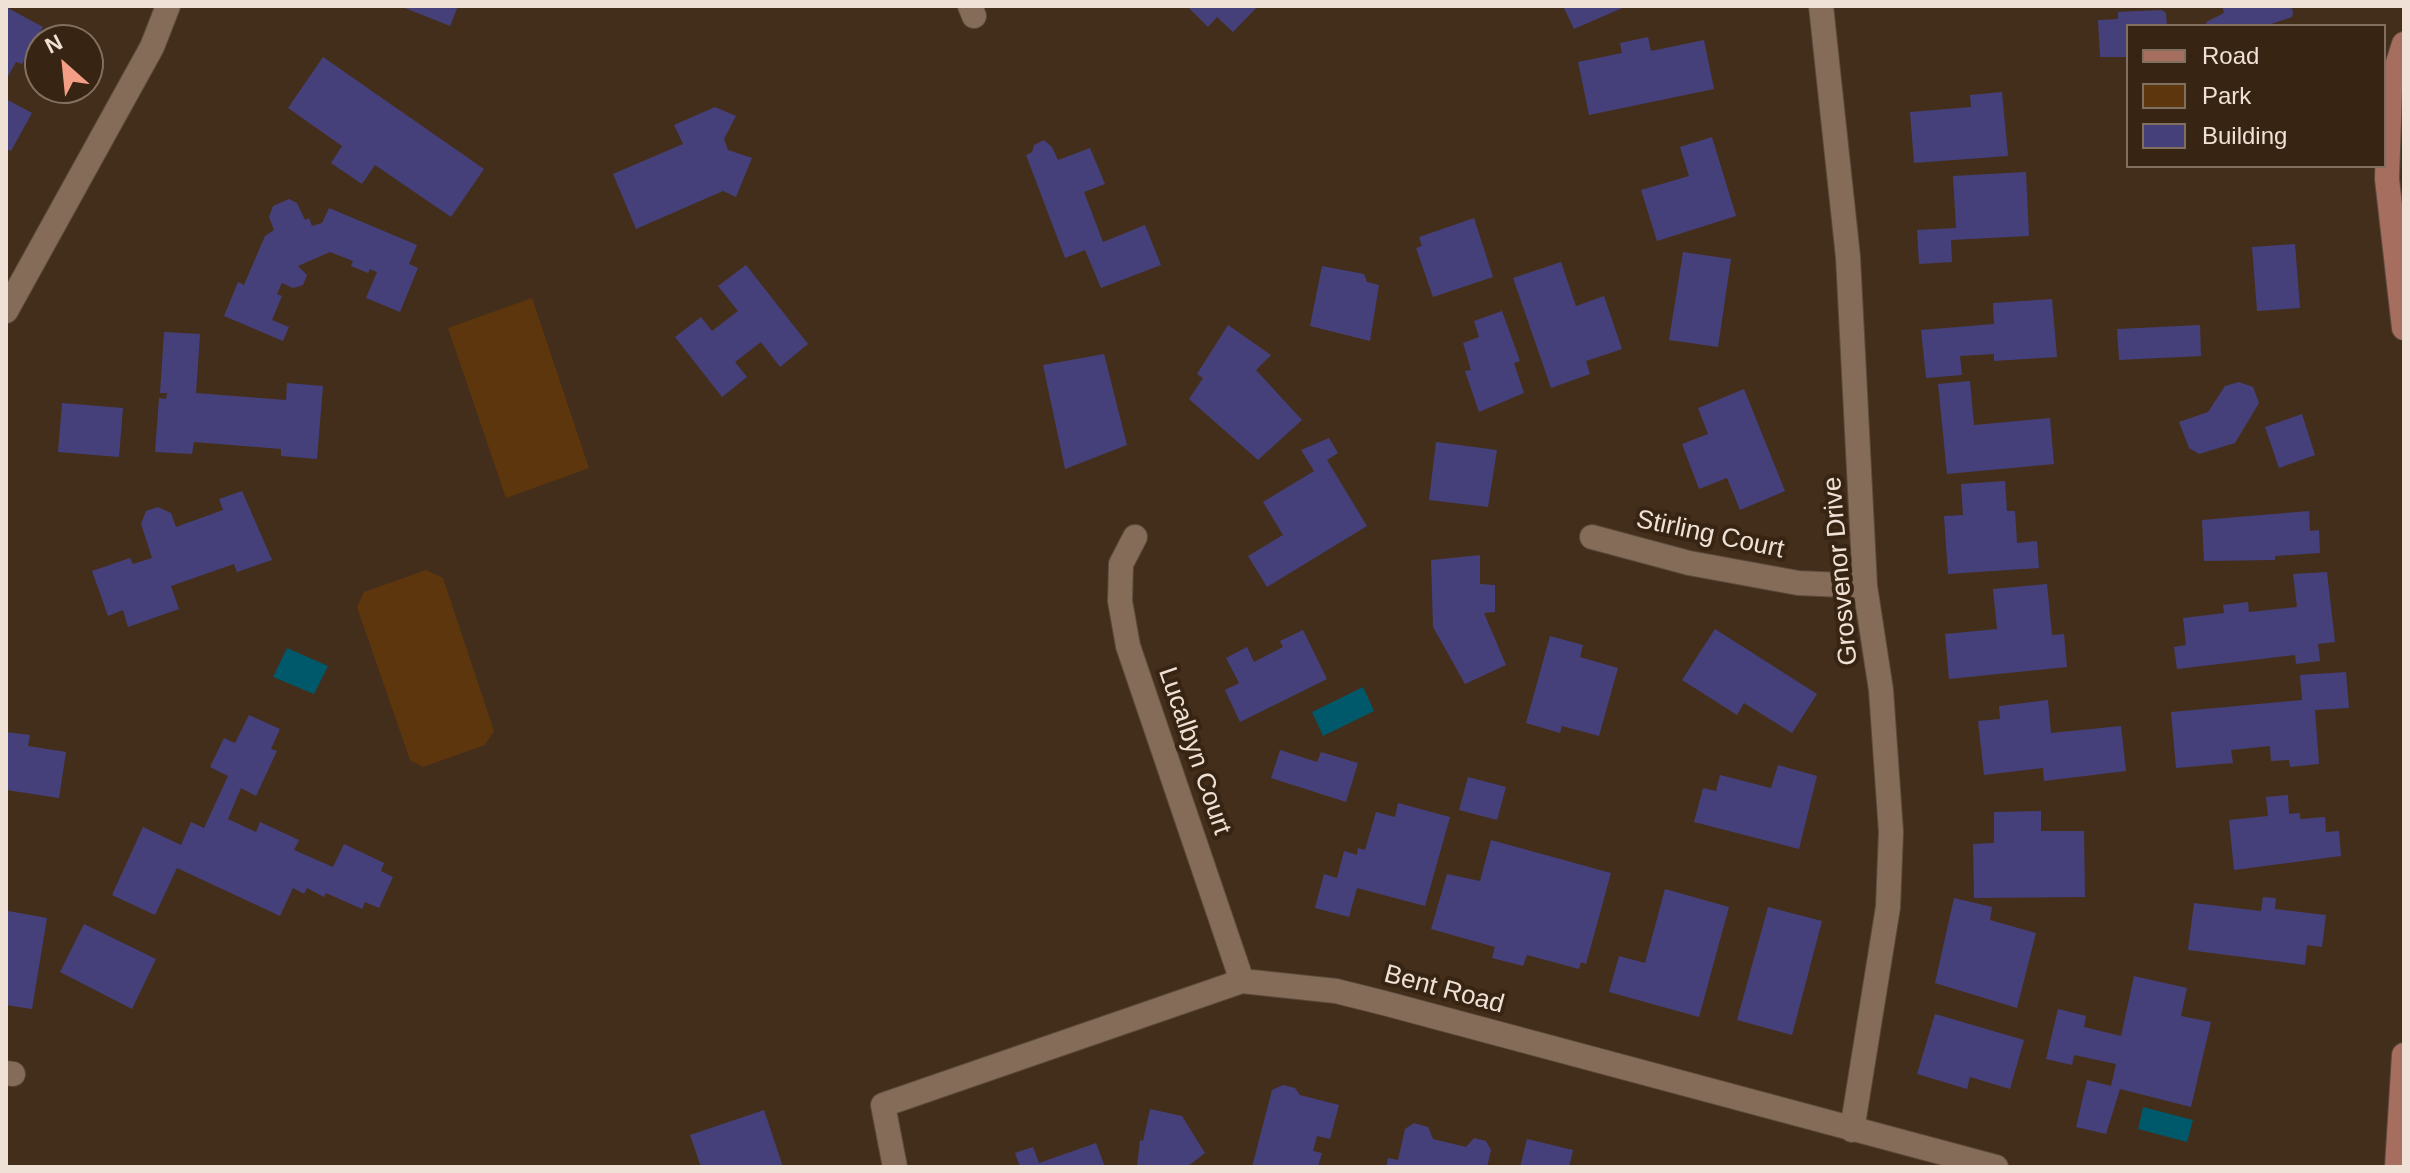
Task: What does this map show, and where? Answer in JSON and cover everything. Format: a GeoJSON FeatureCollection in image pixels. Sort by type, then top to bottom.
{"type":"FeatureCollection","features":[{"type":"Feature","properties":{"kind":"street"},"geometry":{"type":"LineString","coordinates":[[6,311],[152,47],[168,6]]}},
{"type":"Feature","properties":{"kind":"street","name":"Grosvenor Drive"},"geometry":{"type":"LineString","coordinates":[[1821,6],[1848,257],[1865,586],[1881,690],[1891,832],[1888,907],[1852,1130]]}},
{"type":"Feature","properties":{"kind":"street"},"geometry":{"type":"LineString","coordinates":[[2404,44],[2390,88],[2387,179],[2404,328]]}},
{"type":"Feature","properties":{"kind":"street","name":"Lucalbyn Court"},"geometry":{"type":"LineString","coordinates":[[1135,537],[1121,564],[1120,601],[1128,646],[1242,981]]}},
{"type":"Feature","properties":{"kind":"street","name":"Stirling Court"},"geometry":{"type":"LineString","coordinates":[[1592,537],[1689,563],[1783,580],[1865,586]]}},
{"type":"Feature","properties":{"kind":"street","name":"Bent Road"},"geometry":{"type":"LineString","coordinates":[[895,1167],[883,1105],[1242,981],[1336,991],[1852,1130],[1928,1158],[1996,1167]]}},
{"type":"Feature","properties":{"kind":"street"},"geometry":{"type":"LineString","coordinates":[[2397,1167],[2404,1055]]}},
{"type":"Feature","properties":{"kind":"green space"},"geometry":{"type":"Polygon","coordinates":[[[532,298],[589,468],[506,498],[448,328],[532,298]]]}},
{"type":"Feature","properties":{"kind":"green space"},"geometry":{"type":"Polygon","coordinates":[[[426,570],[443,578],[494,731],[485,745],[423,767],[410,760],[357,607],[364,592],[426,570]]]}},
{"type":"Feature","properties":{"kind":"water"},"geometry":{"type":"Polygon","coordinates":[[[287,648],[328,666],[314,694],[273,677],[287,648]]]}},
{"type":"Feature","properties":{"kind":"water"},"geometry":{"type":"Polygon","coordinates":[[[1363,687],[1374,711],[1323,736],[1312,712],[1363,687]]]}},
{"type":"Feature","properties":{"kind":"water"},"geometry":{"type":"Polygon","coordinates":[[[2143,1107],[2193,1120],[2187,1142],[2138,1129],[2143,1107]]]}},
{"type":"Feature","properties":{"kind":"building"},"geometry":{"type":"Polygon","coordinates":[[[400,6],[458,6],[450,26],[400,6]]]}},
{"type":"Feature","properties":{"kind":"building"},"geometry":{"type":"Polygon","coordinates":[[[1187,6],[1258,6],[1233,32],[1217,17],[1208,27],[1187,6]]]}},
{"type":"Feature","properties":{"kind":"building"},"geometry":{"type":"Polygon","coordinates":[[[1563,6],[1627,6],[1574,29],[1563,6]]]}},
{"type":"Feature","properties":{"kind":"building"},"geometry":{"type":"Polygon","coordinates":[[[2222,6],[2291,6],[2293,12],[2292,17],[2271,24],[2206,24],[2224,13],[2222,6]]]}},
{"type":"Feature","properties":{"kind":"building"},"geometry":{"type":"Polygon","coordinates":[[[6,7],[37,24],[24,24],[24,60],[22,64],[16,62],[6,80],[6,7]]]}},
{"type":"Feature","properties":{"kind":"building"},"geometry":{"type":"Polygon","coordinates":[[[2162,10],[2166,13],[2167,24],[2126,24],[2126,57],[2100,57],[2098,20],[2118,19],[2118,12],[2162,10]]]}},
{"type":"Feature","properties":{"kind":"building"},"geometry":{"type":"Polygon","coordinates":[[[1648,37],[1651,51],[1704,40],[1714,89],[1589,115],[1578,62],[1622,53],[1620,43],[1648,37]]]}},
{"type":"Feature","properties":{"kind":"building"},"geometry":{"type":"Polygon","coordinates":[[[323,57],[484,169],[451,217],[375,165],[362,184],[331,163],[342,146],[288,108],[323,57]]]}},
{"type":"Feature","properties":{"kind":"building"},"geometry":{"type":"Polygon","coordinates":[[[2002,92],[2008,156],[1914,163],[1910,112],[1971,107],[1970,95],[2002,92]]]}},
{"type":"Feature","properties":{"kind":"building"},"geometry":{"type":"Polygon","coordinates":[[[6,99],[32,113],[11,151],[6,149],[6,99]]]}},
{"type":"Feature","properties":{"kind":"building"},"geometry":{"type":"Polygon","coordinates":[[[715,107],[736,116],[724,139],[728,150],[752,158],[736,197],[723,191],[636,229],[613,174],[683,144],[674,125],[715,107]]]}},
{"type":"Feature","properties":{"kind":"building"},"geometry":{"type":"Polygon","coordinates":[[[1712,137],[1736,216],[1657,241],[1641,190],[1689,176],[1680,147],[1712,137]]]}},
{"type":"Feature","properties":{"kind":"building"},"geometry":{"type":"Polygon","coordinates":[[[1044,140],[1052,147],[1058,160],[1090,148],[1105,184],[1084,192],[1103,242],[1145,225],[1161,265],[1101,288],[1085,250],[1065,258],[1026,155],[1032,152],[1034,145],[1044,140]]]}},
{"type":"Feature","properties":{"kind":"building"},"geometry":{"type":"Polygon","coordinates":[[[2026,172],[2029,236],[1951,240],[1952,262],[1919,264],[1917,230],[1956,228],[1953,176],[2026,172]]]}},
{"type":"Feature","properties":{"kind":"building"},"geometry":{"type":"Polygon","coordinates":[[[289,199],[297,203],[305,220],[309,218],[312,226],[322,223],[329,208],[417,245],[409,264],[418,268],[400,312],[366,298],[377,272],[370,269],[368,273],[351,266],[353,261],[330,252],[298,266],[307,275],[303,285],[293,288],[282,283],[277,294],[282,296],[272,320],[289,327],[283,341],[224,316],[238,282],[244,285],[265,236],[274,230],[269,217],[273,206],[289,199]]]}},
{"type":"Feature","properties":{"kind":"building"},"geometry":{"type":"Polygon","coordinates":[[[1474,218],[1493,277],[1433,297],[1416,248],[1422,246],[1419,237],[1474,218]]]}},
{"type":"Feature","properties":{"kind":"building"},"geometry":{"type":"Polygon","coordinates":[[[2295,244],[2300,308],[2257,311],[2252,247],[2295,244]]]}},
{"type":"Feature","properties":{"kind":"building"},"geometry":{"type":"Polygon","coordinates":[[[1683,252],[1731,259],[1718,347],[1669,340],[1683,252]]]}},
{"type":"Feature","properties":{"kind":"building"},"geometry":{"type":"Polygon","coordinates":[[[1561,262],[1576,306],[1604,296],[1622,349],[1586,361],[1590,374],[1551,388],[1513,278],[1561,262]]]}},
{"type":"Feature","properties":{"kind":"building"},"geometry":{"type":"Polygon","coordinates":[[[746,265],[808,344],[780,367],[761,342],[735,362],[747,377],[722,397],[675,337],[701,317],[712,331],[738,311],[718,286],[746,265]]]}},
{"type":"Feature","properties":{"kind":"building"},"geometry":{"type":"Polygon","coordinates":[[[1322,266],[1364,274],[1367,282],[1379,285],[1370,341],[1310,326],[1322,266]]]}},
{"type":"Feature","properties":{"kind":"building"},"geometry":{"type":"Polygon","coordinates":[[[2052,299],[2057,357],[1994,361],[1994,354],[1960,356],[1962,375],[1926,378],[1921,330],[1994,324],[1993,303],[2052,299]]]}},
{"type":"Feature","properties":{"kind":"building"},"geometry":{"type":"Polygon","coordinates":[[[1502,311],[1520,361],[1514,363],[1524,393],[1479,412],[1465,371],[1471,370],[1463,343],[1479,337],[1474,321],[1502,311]]]}},
{"type":"Feature","properties":{"kind":"building"},"geometry":{"type":"Polygon","coordinates":[[[1228,325],[1271,355],[1256,370],[1302,420],[1258,460],[1189,399],[1203,378],[1197,374],[1228,325]]]}},
{"type":"Feature","properties":{"kind":"building"},"geometry":{"type":"Polygon","coordinates":[[[2200,325],[2201,356],[2119,360],[2117,329],[2200,325]]]}},
{"type":"Feature","properties":{"kind":"building"},"geometry":{"type":"Polygon","coordinates":[[[164,332],[200,334],[196,393],[286,400],[287,383],[323,386],[317,459],[281,456],[281,449],[194,442],[192,454],[155,452],[159,398],[166,399],[167,393],[160,393],[164,332]]]}},
{"type":"Feature","properties":{"kind":"building"},"geometry":{"type":"Polygon","coordinates":[[[1104,354],[1127,445],[1065,469],[1043,365],[1104,354]]]}},
{"type":"Feature","properties":{"kind":"building"},"geometry":{"type":"Polygon","coordinates":[[[1970,381],[1974,425],[2050,418],[2054,464],[1947,474],[1938,384],[1970,381]]]}},
{"type":"Feature","properties":{"kind":"building"},"geometry":{"type":"Polygon","coordinates":[[[2239,382],[2253,387],[2259,403],[2235,443],[2199,454],[2189,448],[2179,422],[2208,412],[2225,386],[2239,382]]]}},
{"type":"Feature","properties":{"kind":"building"},"geometry":{"type":"Polygon","coordinates":[[[1744,389],[1785,491],[1740,510],[1727,478],[1699,489],[1682,444],[1708,434],[1698,408],[1744,389]]]}},
{"type":"Feature","properties":{"kind":"building"},"geometry":{"type":"Polygon","coordinates":[[[62,403],[123,408],[119,457],[58,452],[62,403]]]}},
{"type":"Feature","properties":{"kind":"building"},"geometry":{"type":"Polygon","coordinates":[[[2302,414],[2315,455],[2279,468],[2265,427],[2302,414]]]}},
{"type":"Feature","properties":{"kind":"building"},"geometry":{"type":"Polygon","coordinates":[[[1329,438],[1338,453],[1327,460],[1367,526],[1267,587],[1248,556],[1283,535],[1263,502],[1314,471],[1301,450],[1329,438]]]}},
{"type":"Feature","properties":{"kind":"building"},"geometry":{"type":"Polygon","coordinates":[[[1436,442],[1497,450],[1488,507],[1429,500],[1436,442]]]}},
{"type":"Feature","properties":{"kind":"building"},"geometry":{"type":"Polygon","coordinates":[[[2005,481],[2007,511],[2015,511],[2017,543],[2037,541],[2039,568],[1948,574],[1944,516],[1963,515],[1961,484],[2005,481]]]}},
{"type":"Feature","properties":{"kind":"building"},"geometry":{"type":"Polygon","coordinates":[[[242,491],[272,560],[237,572],[234,564],[171,586],[179,609],[128,627],[123,610],[108,616],[92,571],[130,558],[133,564],[152,558],[141,524],[146,511],[158,507],[171,513],[176,527],[223,510],[219,499],[242,491]]]}},
{"type":"Feature","properties":{"kind":"building"},"geometry":{"type":"Polygon","coordinates":[[[2309,511],[2310,531],[2319,530],[2320,553],[2275,556],[2275,560],[2204,561],[2202,520],[2309,511]]]}},
{"type":"Feature","properties":{"kind":"building"},"geometry":{"type":"Polygon","coordinates":[[[1480,555],[1480,584],[1495,585],[1495,612],[1484,613],[1506,665],[1465,684],[1433,627],[1431,560],[1480,555]]]}},
{"type":"Feature","properties":{"kind":"building"},"geometry":{"type":"Polygon","coordinates":[[[2327,572],[2335,642],[2318,644],[2320,661],[2296,664],[2295,655],[2177,669],[2174,647],[2186,645],[2183,618],[2224,613],[2223,605],[2248,602],[2249,612],[2297,607],[2293,574],[2327,572]]]}},
{"type":"Feature","properties":{"kind":"building"},"geometry":{"type":"Polygon","coordinates":[[[2047,584],[2052,635],[2064,634],[2067,667],[1949,679],[1945,634],[1997,629],[1993,589],[2047,584]]]}},
{"type":"Feature","properties":{"kind":"building"},"geometry":{"type":"Polygon","coordinates":[[[1715,629],[1817,694],[1792,733],[1744,703],[1737,715],[1682,680],[1715,629]]]}},
{"type":"Feature","properties":{"kind":"building"},"geometry":{"type":"Polygon","coordinates":[[[1303,630],[1327,679],[1240,722],[1225,690],[1239,683],[1226,658],[1247,647],[1254,662],[1283,647],[1280,641],[1303,630]]]}},
{"type":"Feature","properties":{"kind":"building"},"geometry":{"type":"Polygon","coordinates":[[[1550,636],[1583,645],[1580,657],[1618,668],[1599,736],[1562,726],[1560,733],[1526,723],[1550,636]]]}},
{"type":"Feature","properties":{"kind":"building"},"geometry":{"type":"Polygon","coordinates":[[[2346,672],[2349,708],[2315,710],[2319,764],[2290,767],[2289,760],[2271,761],[2270,746],[2231,750],[2233,763],[2176,768],[2171,712],[2302,700],[2300,675],[2346,672]]]}},
{"type":"Feature","properties":{"kind":"building"},"geometry":{"type":"Polygon","coordinates":[[[2048,700],[2051,733],[2121,726],[2126,771],[2044,781],[2043,768],[1984,775],[1978,721],[2000,719],[1999,706],[2048,700]]]}},
{"type":"Feature","properties":{"kind":"building"},"geometry":{"type":"Polygon","coordinates":[[[249,715],[280,729],[271,749],[277,751],[256,796],[241,788],[228,819],[256,832],[260,822],[299,840],[294,850],[333,867],[344,844],[384,863],[381,871],[393,877],[379,908],[365,902],[362,909],[326,893],[324,897],[307,888],[304,894],[293,888],[280,916],[177,868],[155,915],[112,895],[143,827],[181,845],[191,822],[204,828],[228,776],[210,767],[224,738],[235,743],[249,715]]]}},
{"type":"Feature","properties":{"kind":"building"},"geometry":{"type":"Polygon","coordinates":[[[6,732],[30,735],[28,746],[66,752],[59,798],[6,790],[6,732]]]}},
{"type":"Feature","properties":{"kind":"building"},"geometry":{"type":"Polygon","coordinates":[[[1280,750],[1317,762],[1321,752],[1358,763],[1346,802],[1271,778],[1280,750]]]}},
{"type":"Feature","properties":{"kind":"building"},"geometry":{"type":"Polygon","coordinates":[[[1778,765],[1817,776],[1799,849],[1694,822],[1703,788],[1716,791],[1720,775],[1771,788],[1778,765]]]}},
{"type":"Feature","properties":{"kind":"building"},"geometry":{"type":"Polygon","coordinates":[[[1468,777],[1506,787],[1497,820],[1459,810],[1468,777]]]}},
{"type":"Feature","properties":{"kind":"building"},"geometry":{"type":"Polygon","coordinates":[[[2288,795],[2289,814],[2300,813],[2300,819],[2325,817],[2326,832],[2339,831],[2341,856],[2234,870],[2229,820],[2268,816],[2266,797],[2288,795]]]}},
{"type":"Feature","properties":{"kind":"building"},"geometry":{"type":"Polygon","coordinates":[[[1398,803],[1450,817],[1425,906],[1357,888],[1349,917],[1315,908],[1324,874],[1337,878],[1344,851],[1357,855],[1358,848],[1365,850],[1376,812],[1395,817],[1398,803]]]}},
{"type":"Feature","properties":{"kind":"building"},"geometry":{"type":"Polygon","coordinates":[[[2041,811],[2041,831],[2084,831],[2085,897],[1974,898],[1973,844],[1994,843],[1994,812],[2041,811]]]}},
{"type":"Feature","properties":{"kind":"building"},"geometry":{"type":"Polygon","coordinates":[[[1491,840],[1611,873],[1586,964],[1581,962],[1579,969],[1527,955],[1523,966],[1492,958],[1495,947],[1431,929],[1447,874],[1480,881],[1491,840]]]}},
{"type":"Feature","properties":{"kind":"building"},"geometry":{"type":"Polygon","coordinates":[[[1665,889],[1729,907],[1699,1017],[1609,992],[1619,956],[1645,963],[1665,889]]]}},
{"type":"Feature","properties":{"kind":"building"},"geometry":{"type":"Polygon","coordinates":[[[2263,897],[2276,898],[2275,909],[2326,915],[2322,947],[2307,945],[2305,965],[2188,950],[2194,903],[2261,911],[2263,897]]]}},
{"type":"Feature","properties":{"kind":"building"},"geometry":{"type":"Polygon","coordinates":[[[1954,898],[1992,907],[1990,920],[2036,933],[2017,1008],[1935,983],[1954,898]]]}},
{"type":"Feature","properties":{"kind":"building"},"geometry":{"type":"Polygon","coordinates":[[[1768,907],[1822,921],[1792,1035],[1737,1020],[1768,907]]]}},
{"type":"Feature","properties":{"kind":"building"},"geometry":{"type":"Polygon","coordinates":[[[8,911],[47,918],[32,1009],[6,1005],[8,911]]]}},
{"type":"Feature","properties":{"kind":"building"},"geometry":{"type":"Polygon","coordinates":[[[84,924],[156,959],[132,1009],[60,972],[84,924]]]}},
{"type":"Feature","properties":{"kind":"building"},"geometry":{"type":"Polygon","coordinates":[[[2134,976],[2187,988],[2181,1016],[2211,1022],[2191,1107],[2120,1089],[2106,1134],[2076,1127],[2087,1080],[2111,1086],[2116,1064],[2074,1055],[2072,1065],[2046,1059],[2058,1009],[2086,1016],[2084,1027],[2121,1036],[2134,976]]]}},
{"type":"Feature","properties":{"kind":"building"},"geometry":{"type":"Polygon","coordinates":[[[1935,1014],[2024,1040],[2010,1089],[1970,1077],[1967,1089],[1917,1074],[1935,1014]]]}},
{"type":"Feature","properties":{"kind":"building"},"geometry":{"type":"Polygon","coordinates":[[[1283,1085],[1295,1088],[1300,1095],[1339,1105],[1330,1139],[1317,1136],[1313,1151],[1322,1153],[1318,1167],[1252,1167],[1272,1090],[1283,1085]]]}},
{"type":"Feature","properties":{"kind":"building"},"geometry":{"type":"Polygon","coordinates":[[[1150,1109],[1182,1116],[1205,1153],[1187,1167],[1137,1167],[1140,1140],[1143,1141],[1150,1109]]]}},
{"type":"Feature","properties":{"kind":"building"},"geometry":{"type":"Polygon","coordinates":[[[764,1110],[783,1167],[701,1167],[690,1135],[764,1110]]]}},
{"type":"Feature","properties":{"kind":"building"},"geometry":{"type":"Polygon","coordinates":[[[1414,1123],[1428,1127],[1433,1139],[1466,1147],[1474,1138],[1486,1141],[1491,1150],[1487,1167],[1386,1167],[1388,1158],[1398,1160],[1405,1129],[1414,1123]]]}},
{"type":"Feature","properties":{"kind":"building"},"geometry":{"type":"Polygon","coordinates":[[[1527,1139],[1573,1150],[1569,1167],[1520,1167],[1527,1139]]]}},
{"type":"Feature","properties":{"kind":"building"},"geometry":{"type":"Polygon","coordinates":[[[1096,1143],[1105,1167],[1020,1167],[1015,1153],[1033,1147],[1039,1163],[1096,1143]]]}}]}
